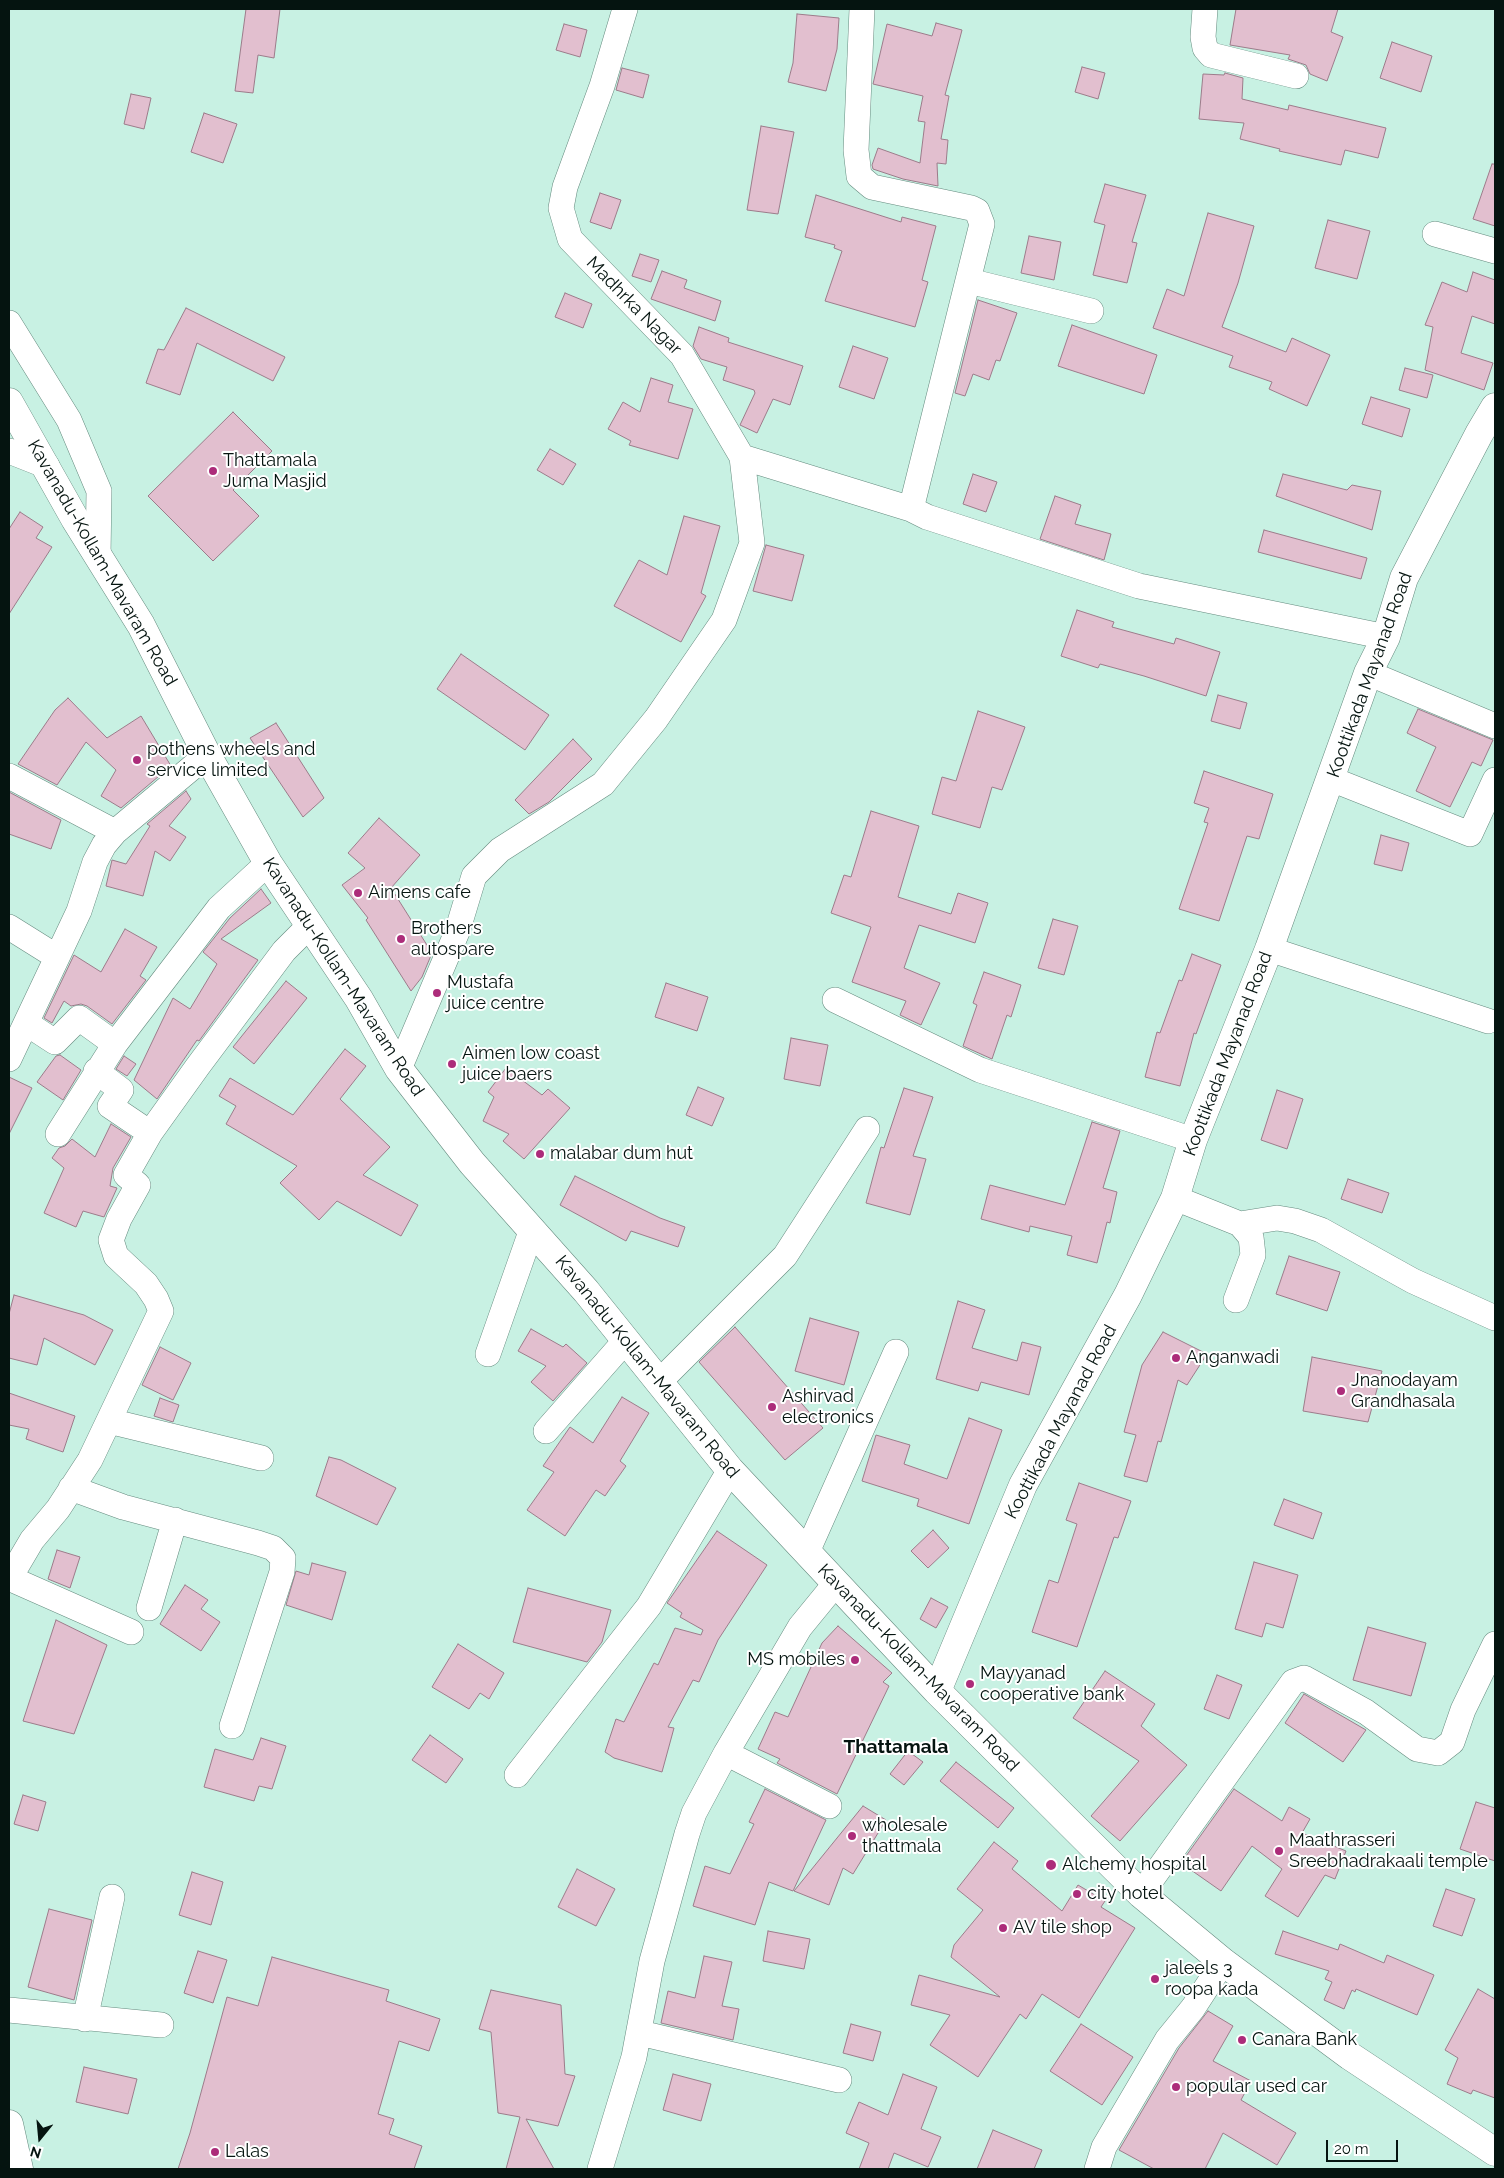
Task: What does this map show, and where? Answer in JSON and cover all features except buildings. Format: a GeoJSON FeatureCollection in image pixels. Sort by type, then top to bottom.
{"type":"FeatureCollection","features":[{"type":"Feature","properties":{"kind":"main road","name":"Kavanadu-Kollam-Mavaram Road"},"geometry":{"type":"LineString","coordinates":[[9,402],[98,557],[141,624],[208,755],[268,863],[359,1000],[399,1069],[472,1163],[532,1229],[626,1340],[730,1470],[937,1691],[1141,1894],[1223,1962],[1350,2056],[1495,2152]]}},
{"type":"Feature","properties":{"kind":"main road","name":"Koottikada Mayanad Road"},"geometry":{"type":"LineString","coordinates":[[937,1691],[1023,1486],[1128,1296],[1175,1198],[1194,1140],[1269,949],[1368,673],[1386,637],[1404,578],[1487,437],[1495,407]]}},
{"type":"Feature","properties":{"kind":"main road"},"geometry":{"type":"LineString","coordinates":[[9,2124],[19,2169]]}},
{"type":"Feature","properties":{"kind":"street","name":"Madhrka Nagar"},"geometry":{"type":"LineString","coordinates":[[625,9],[602,86],[565,188],[561,208],[570,239],[682,355],[742,457]]}},
{"type":"Feature","properties":{"kind":"street"},"geometry":{"type":"LineString","coordinates":[[862,9],[856,150],[859,176],[872,186],[971,208],[977,211],[982,224],[911,509]]}},
{"type":"Feature","properties":{"kind":"street"},"geometry":{"type":"LineString","coordinates":[[1205,9],[1203,37],[1205,48],[1211,55],[1296,76]]}},
{"type":"Feature","properties":{"kind":"street"},"geometry":{"type":"LineString","coordinates":[[1435,234],[1495,251]]}},
{"type":"Feature","properties":{"kind":"street"},"geometry":{"type":"LineString","coordinates":[[969,281],[1091,311]]}},
{"type":"Feature","properties":{"kind":"street"},"geometry":{"type":"LineString","coordinates":[[9,323],[69,420],[99,491],[98,557]]}},
{"type":"Feature","properties":{"kind":"street"},"geometry":{"type":"LineString","coordinates":[[9,451],[47,466]]}},
{"type":"Feature","properties":{"kind":"street"},"geometry":{"type":"LineString","coordinates":[[399,1069],[457,932],[474,876],[500,850],[603,784],[656,719],[724,620],[752,543],[742,457],[911,509],[927,517],[1139,586],[1386,637]]}},
{"type":"Feature","properties":{"kind":"street"},"geometry":{"type":"LineString","coordinates":[[1368,673],[1495,726]]}},
{"type":"Feature","properties":{"kind":"street"},"geometry":{"type":"LineString","coordinates":[[9,1059],[80,910],[95,862],[114,832],[208,755]]}},
{"type":"Feature","properties":{"kind":"street"},"geometry":{"type":"LineString","coordinates":[[9,776],[114,832]]}},
{"type":"Feature","properties":{"kind":"street"},"geometry":{"type":"LineString","coordinates":[[1331,779],[1470,834],[1495,780]]}},
{"type":"Feature","properties":{"kind":"street"},"geometry":{"type":"LineString","coordinates":[[58,1134],[114,1044],[219,908],[268,863]]}},
{"type":"Feature","properties":{"kind":"street"},"geometry":{"type":"LineString","coordinates":[[131,1632],[9,1578],[32,1540],[58,1509],[90,1460],[160,1312],[156,1299],[146,1284],[116,1256],[111,1240],[119,1220],[138,1185],[126,1176],[150,1134],[279,959],[310,925]]}},
{"type":"Feature","properties":{"kind":"street"},"geometry":{"type":"LineString","coordinates":[[9,928],[57,957]]}},
{"type":"Feature","properties":{"kind":"street"},"geometry":{"type":"LineString","coordinates":[[1269,949],[1488,1021]]}},
{"type":"Feature","properties":{"kind":"street"},"geometry":{"type":"LineString","coordinates":[[835,1000],[980,1070],[1194,1140]]}},
{"type":"Feature","properties":{"kind":"street"},"geometry":{"type":"LineString","coordinates":[[26,1023],[55,1042],[79,1018],[114,1044]]}},
{"type":"Feature","properties":{"kind":"street"},"geometry":{"type":"LineString","coordinates":[[96,1071],[122,1090],[110,1106],[150,1134]]}},
{"type":"Feature","properties":{"kind":"street"},"geometry":{"type":"LineString","coordinates":[[660,1381],[785,1256],[867,1129]]}},
{"type":"Feature","properties":{"kind":"street"},"geometry":{"type":"LineString","coordinates":[[1175,1198],[1240,1224],[1251,1237],[1253,1255],[1236,1300]]}},
{"type":"Feature","properties":{"kind":"street"},"geometry":{"type":"LineString","coordinates":[[1240,1224],[1278,1218],[1295,1221],[1321,1230],[1413,1281],[1495,1318]]}},
{"type":"Feature","properties":{"kind":"street"},"geometry":{"type":"LineString","coordinates":[[488,1354],[532,1229]]}},
{"type":"Feature","properties":{"kind":"street"},"geometry":{"type":"LineString","coordinates":[[546,1432],[626,1340]]}},
{"type":"Feature","properties":{"kind":"street"},"geometry":{"type":"LineString","coordinates":[[807,1552],[896,1352]]}},
{"type":"Feature","properties":{"kind":"street"},"geometry":{"type":"LineString","coordinates":[[109,1421],[261,1458]]}},
{"type":"Feature","properties":{"kind":"street"},"geometry":{"type":"LineString","coordinates":[[517,1775],[649,1606],[730,1470]]}},
{"type":"Feature","properties":{"kind":"street"},"geometry":{"type":"LineString","coordinates":[[71,1488],[123,1507],[258,1543],[273,1548],[283,1558],[282,1572],[232,1726]]}},
{"type":"Feature","properties":{"kind":"street"},"geometry":{"type":"LineString","coordinates":[[148,1608],[175,1520]]}},
{"type":"Feature","properties":{"kind":"street"},"geometry":{"type":"LineString","coordinates":[[600,2169],[640,2033],[652,1961],[694,1813],[726,1753],[800,1627],[836,1582]]}},
{"type":"Feature","properties":{"kind":"street"},"geometry":{"type":"LineString","coordinates":[[1141,1894],[1292,1682],[1304,1678],[1366,1712],[1417,1749],[1438,1753],[1452,1742],[1463,1710],[1495,1644]]}},
{"type":"Feature","properties":{"kind":"street"},"geometry":{"type":"LineString","coordinates":[[726,1753],[829,1806]]}},
{"type":"Feature","properties":{"kind":"street"},"geometry":{"type":"LineString","coordinates":[[85,2019],[112,1897]]}},
{"type":"Feature","properties":{"kind":"street"},"geometry":{"type":"LineString","coordinates":[[1097,2169],[1104,2147],[1167,2040],[1193,2008],[1223,1962]]}},
{"type":"Feature","properties":{"kind":"street"},"geometry":{"type":"LineString","coordinates":[[9,2010],[161,2025]]}},
{"type":"Feature","properties":{"kind":"street"},"geometry":{"type":"LineString","coordinates":[[640,2033],[839,2080]]}},
{"type":"Feature","properties":{"kind":"place","name":"Thattamala Juma Masjid"},"geometry":{"type":"Point","coordinates":[213,471]}},
{"type":"Feature","properties":{"kind":"place","name":"pothens wheels and service limited"},"geometry":{"type":"Point","coordinates":[137,760]}},
{"type":"Feature","properties":{"kind":"place","name":"Aimens cafe"},"geometry":{"type":"Point","coordinates":[358,893]}},
{"type":"Feature","properties":{"kind":"place","name":"Brothers autospare"},"geometry":{"type":"Point","coordinates":[401,939]}},
{"type":"Feature","properties":{"kind":"place","name":"Mustafa juice centre"},"geometry":{"type":"Point","coordinates":[437,993]}},
{"type":"Feature","properties":{"kind":"place","name":"Aimen low coast juice baers"},"geometry":{"type":"Point","coordinates":[452,1064]}},
{"type":"Feature","properties":{"kind":"place","name":"malabar dum hut"},"geometry":{"type":"Point","coordinates":[540,1154]}},
{"type":"Feature","properties":{"kind":"place","name":"Anganwadi"},"geometry":{"type":"Point","coordinates":[1176,1358]}},
{"type":"Feature","properties":{"kind":"place","name":"Jnanodayam Grandhasala"},"geometry":{"type":"Point","coordinates":[1341,1391]}},
{"type":"Feature","properties":{"kind":"place","name":"Ashirvad electronics"},"geometry":{"type":"Point","coordinates":[772,1407]}},
{"type":"Feature","properties":{"kind":"place","name":"MS mobiles"},"geometry":{"type":"Point","coordinates":[855,1660]}},
{"type":"Feature","properties":{"kind":"place","name":"Mayyanad cooperative bank"},"geometry":{"type":"Point","coordinates":[970,1684]}},
{"type":"Feature","properties":{"kind":"place","name":"wholesale thattmala"},"geometry":{"type":"Point","coordinates":[852,1836]}},
{"type":"Feature","properties":{"kind":"place","name":"Maathrasseri Sreebhadrakaali temple"},"geometry":{"type":"Point","coordinates":[1279,1851]}},
{"type":"Feature","properties":{"kind":"place","name":"Alchemy hospital"},"geometry":{"type":"Point","coordinates":[1051,1865]}},
{"type":"Feature","properties":{"kind":"place","name":"city hotel"},"geometry":{"type":"Point","coordinates":[1077,1894]}},
{"type":"Feature","properties":{"kind":"place","name":"AV tile shop"},"geometry":{"type":"Point","coordinates":[1003,1928]}},
{"type":"Feature","properties":{"kind":"place","name":"jaleels 3 roopa kada"},"geometry":{"type":"Point","coordinates":[1155,1979]}},
{"type":"Feature","properties":{"kind":"place","name":"Canara Bank"},"geometry":{"type":"Point","coordinates":[1242,2040]}},
{"type":"Feature","properties":{"kind":"place","name":"popular used car"},"geometry":{"type":"Point","coordinates":[1176,2087]}},
{"type":"Feature","properties":{"kind":"place","name":"Lalas"},"geometry":{"type":"Point","coordinates":[215,2152]}},
{"type":"Feature","properties":{"kind":"district","name":"Thattamala"},"geometry":{"type":"Point","coordinates":[896,1747]}}]}
